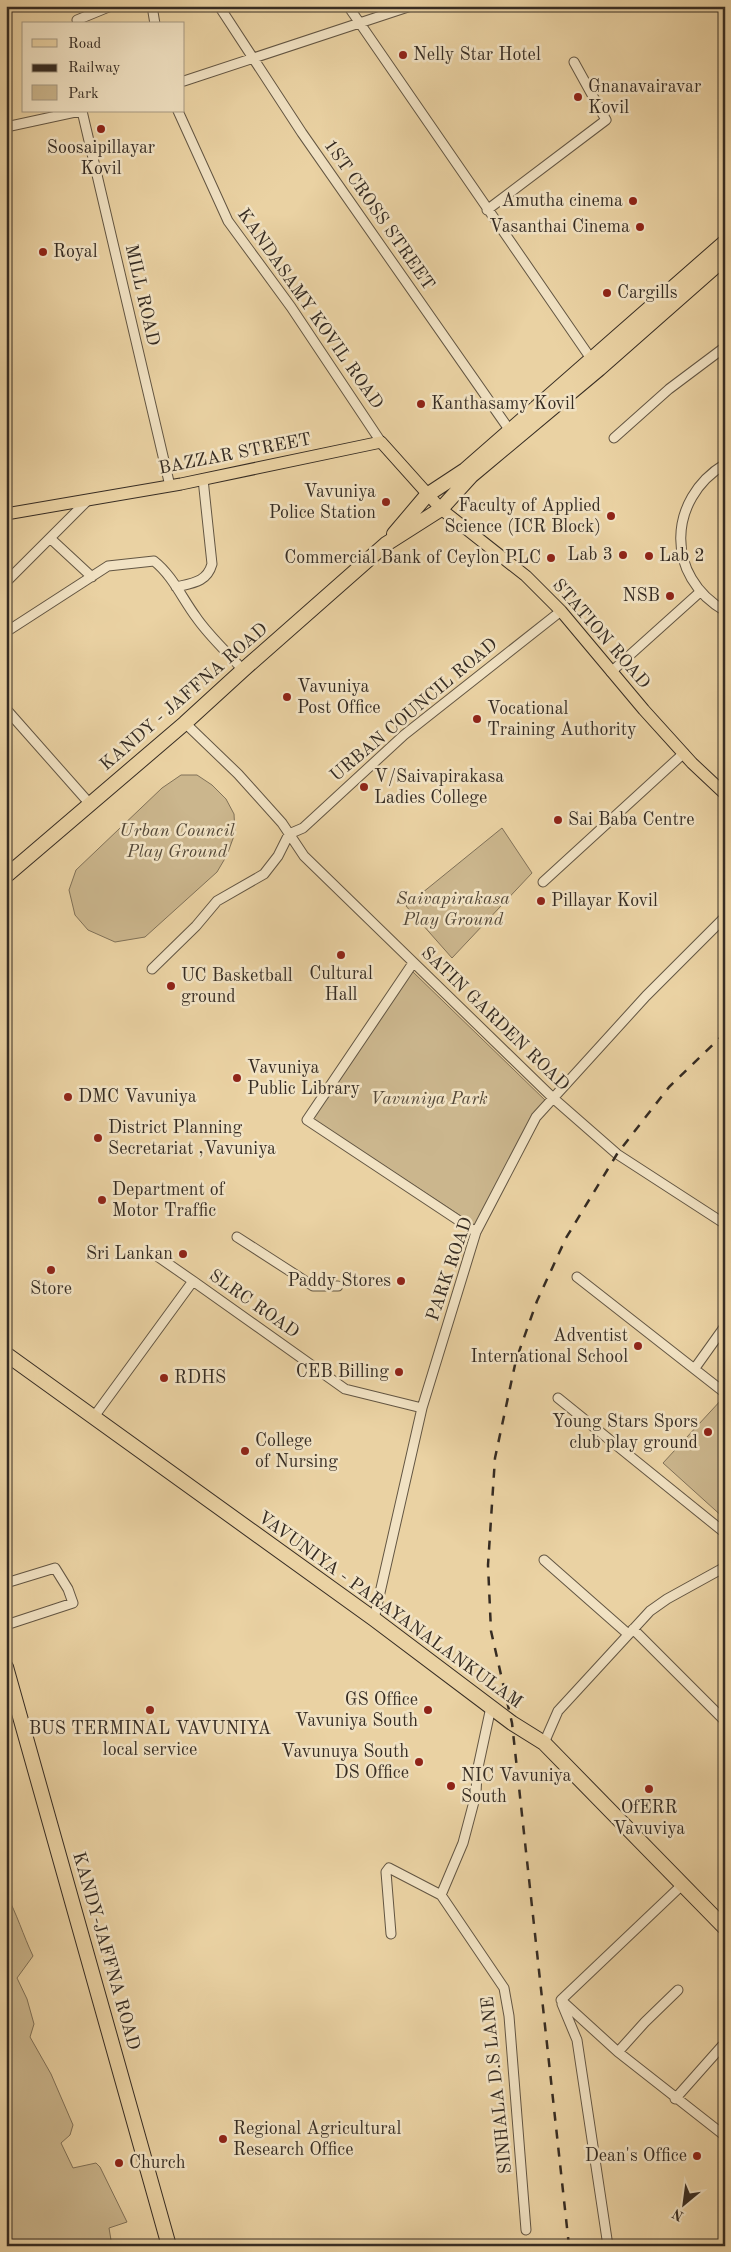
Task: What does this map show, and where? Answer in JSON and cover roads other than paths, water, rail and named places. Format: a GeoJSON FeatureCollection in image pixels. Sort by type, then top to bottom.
{"type":"FeatureCollection","features":[{"type":"Feature","properties":{"kind":"highway","name":"KANDY - JAFFNA ROAD"},"geometry":{"type":"LineString","coordinates":[[595,364],[725,242]]}},
{"type":"Feature","properties":{"kind":"highway","name":"KANDY - JAFFNA ROAD"},"geometry":{"type":"LineString","coordinates":[[6,876],[185,724],[242,670],[386,544],[441,509],[471,476],[513,435],[595,364],[725,258]]}},
{"type":"Feature","properties":{"kind":"highway","name":"KANDY - JAFFNA ROAD"},"geometry":{"type":"LineString","coordinates":[[386,544],[427,495],[513,435]]}},
{"type":"Feature","properties":{"kind":"highway","name":"VAVUNIYA - PARAYANALANKULAM"},"geometry":{"type":"LineString","coordinates":[[6,1354],[491,1707],[544,1743],[725,1928]]}},
{"type":"Feature","properties":{"kind":"highway","name":"KANDY-JAFFNA ROAD"},"geometry":{"type":"LineString","coordinates":[[6,1667],[168,2246]]}},
{"type":"Feature","properties":{"kind":"main road","name":"BAZZAR STREET"},"geometry":{"type":"LineString","coordinates":[[6,514],[203,480],[381,442]]}},
{"type":"Feature","properties":{"kind":"main road"},"geometry":{"type":"LineString","coordinates":[[381,442],[441,509]]}},
{"type":"Feature","properties":{"kind":"main road","name":"STATION ROAD"},"geometry":{"type":"LineString","coordinates":[[441,509],[526,576],[561,611],[611,672],[684,753],[725,794]]}},
{"type":"Feature","properties":{"kind":"street"},"geometry":{"type":"LineString","coordinates":[[77,20],[111,6]]}},
{"type":"Feature","properties":{"kind":"street"},"geometry":{"type":"LineString","coordinates":[[152,6],[155,22]]}},
{"type":"Feature","properties":{"kind":"street","name":"1ST CROSS STREET"},"geometry":{"type":"LineString","coordinates":[[219,6],[302,133],[513,435]]}},
{"type":"Feature","properties":{"kind":"street"},"geometry":{"type":"LineString","coordinates":[[348,6],[595,364]]}},
{"type":"Feature","properties":{"kind":"street"},"geometry":{"type":"LineString","coordinates":[[185,81],[411,6]]}},
{"type":"Feature","properties":{"kind":"street"},"geometry":{"type":"LineString","coordinates":[[487,210],[606,120],[574,62]]}},
{"type":"Feature","properties":{"kind":"street"},"geometry":{"type":"LineString","coordinates":[[6,127],[76,112]]}},
{"type":"Feature","properties":{"kind":"street","name":"MILL ROAD"},"geometry":{"type":"LineString","coordinates":[[81,112],[170,486]]}},
{"type":"Feature","properties":{"kind":"street","name":"KANDASAMY KOVIL ROAD"},"geometry":{"type":"LineString","coordinates":[[178,112],[228,221],[291,307],[381,442]]}},
{"type":"Feature","properties":{"kind":"street"},"geometry":{"type":"LineString","coordinates":[[614,438],[669,389],[725,347]]}},
{"type":"Feature","properties":{"kind":"street"},"geometry":{"type":"LineString","coordinates":[[725,464],[709,474],[692,493],[682,518],[680,544],[686,570],[700,592],[725,611]]}},
{"type":"Feature","properties":{"kind":"street"},"geometry":{"type":"LineString","coordinates":[[176,587],[203,580],[210,573],[212,564],[203,480]]}},
{"type":"Feature","properties":{"kind":"street"},"geometry":{"type":"LineString","coordinates":[[6,582],[87,501]]}},
{"type":"Feature","properties":{"kind":"street"},"geometry":{"type":"LineString","coordinates":[[51,539],[92,577]]}},
{"type":"Feature","properties":{"kind":"street"},"geometry":{"type":"LineString","coordinates":[[6,632],[108,566],[154,561],[161,567],[197,618],[242,670]]}},
{"type":"Feature","properties":{"kind":"street"},"geometry":{"type":"LineString","coordinates":[[611,672],[700,592]]}},
{"type":"Feature","properties":{"kind":"street","name":"URBAN COUNCIL ROAD"},"geometry":{"type":"LineString","coordinates":[[289,834],[303,828],[404,736],[561,611]]}},
{"type":"Feature","properties":{"kind":"street"},"geometry":{"type":"LineString","coordinates":[[6,708],[90,804]]}},
{"type":"Feature","properties":{"kind":"street","name":"SATIN GARDEN ROAD"},"geometry":{"type":"LineString","coordinates":[[185,724],[238,774],[282,823],[304,856],[553,1098],[618,1154],[725,1224]]}},
{"type":"Feature","properties":{"kind":"street"},"geometry":{"type":"LineString","coordinates":[[544,882],[684,753]]}},
{"type":"Feature","properties":{"kind":"street"},"geometry":{"type":"LineString","coordinates":[[152,969],[196,926],[217,901],[264,874],[278,856],[289,834]]}},
{"type":"Feature","properties":{"kind":"street","name":"PARK ROAD"},"geometry":{"type":"LineString","coordinates":[[374,1620],[422,1408],[476,1232],[536,1117],[646,996],[725,917]]}},
{"type":"Feature","properties":{"kind":"street"},"geometry":{"type":"LineString","coordinates":[[412,962],[307,1120],[476,1232]]}},
{"type":"Feature","properties":{"kind":"street"},"geometry":{"type":"LineString","coordinates":[[237,1237],[313,1286],[338,1286]]}},
{"type":"Feature","properties":{"kind":"street"},"geometry":{"type":"LineString","coordinates":[[157,1256],[192,1281]]}},
{"type":"Feature","properties":{"kind":"street"},"geometry":{"type":"LineString","coordinates":[[577,1276],[695,1368],[725,1394]]}},
{"type":"Feature","properties":{"kind":"street","name":"SLRC ROAD"},"geometry":{"type":"LineString","coordinates":[[93,1418],[192,1281],[346,1389],[422,1408]]}},
{"type":"Feature","properties":{"kind":"street"},"geometry":{"type":"LineString","coordinates":[[695,1368],[725,1326]]}},
{"type":"Feature","properties":{"kind":"street"},"geometry":{"type":"LineString","coordinates":[[558,1398],[725,1533]]}},
{"type":"Feature","properties":{"kind":"street"},"geometry":{"type":"LineString","coordinates":[[544,1560],[630,1631],[725,1721]]}},
{"type":"Feature","properties":{"kind":"street"},"geometry":{"type":"LineString","coordinates":[[544,1743],[558,1711],[630,1631],[667,1599],[725,1567]]}},
{"type":"Feature","properties":{"kind":"street"},"geometry":{"type":"LineString","coordinates":[[6,1583],[55,1568],[68,1589],[73,1603],[6,1625]]}},
{"type":"Feature","properties":{"kind":"street"},"geometry":{"type":"LineString","coordinates":[[441,1895],[463,1843],[476,1794],[477,1772],[491,1707]]}},
{"type":"Feature","properties":{"kind":"street","name":"SINHALA D.S LANE"},"geometry":{"type":"LineString","coordinates":[[391,1934],[386,1872],[389,1868],[441,1895],[504,1988],[510,2026],[526,2230]]}},
{"type":"Feature","properties":{"kind":"street"},"geometry":{"type":"LineString","coordinates":[[561,2000],[682,1885]]}},
{"type":"Feature","properties":{"kind":"street"},"geometry":{"type":"LineString","coordinates":[[618,2052],[678,1990]]}},
{"type":"Feature","properties":{"kind":"street"},"geometry":{"type":"LineString","coordinates":[[561,2000],[618,2052],[675,2099],[725,2136]]}},
{"type":"Feature","properties":{"kind":"street"},"geometry":{"type":"LineString","coordinates":[[561,2000],[577,2040],[608,2246]]}},
{"type":"Feature","properties":{"kind":"street"},"geometry":{"type":"LineString","coordinates":[[675,2099],[722,2046]]}},
{"type":"Feature","properties":{"kind":"railway"},"geometry":{"type":"LineString","coordinates":[[569,2246],[512,1723],[491,1631],[488,1565],[495,1458],[516,1360],[537,1301],[566,1238],[617,1154],[634,1132],[669,1087],[725,1033]]}},
{"type":"Feature","properties":{"kind":"place","name":"Nelly Star Hotel"},"geometry":{"type":"Point","coordinates":[403,55]}},
{"type":"Feature","properties":{"kind":"place","name":"Gnanavairavar Kovil"},"geometry":{"type":"Point","coordinates":[578,97]}},
{"type":"Feature","properties":{"kind":"place","name":"Soosaipillayar Kovil"},"geometry":{"type":"Point","coordinates":[101,129]}},
{"type":"Feature","properties":{"kind":"place","name":"Amutha cinema"},"geometry":{"type":"Point","coordinates":[633,201]}},
{"type":"Feature","properties":{"kind":"place","name":"Vasanthai Cinema"},"geometry":{"type":"Point","coordinates":[640,227]}},
{"type":"Feature","properties":{"kind":"place","name":"Royal"},"geometry":{"type":"Point","coordinates":[43,252]}},
{"type":"Feature","properties":{"kind":"place","name":"Cargills"},"geometry":{"type":"Point","coordinates":[607,293]}},
{"type":"Feature","properties":{"kind":"place","name":"Kanthasamy Kovil"},"geometry":{"type":"Point","coordinates":[421,404]}},
{"type":"Feature","properties":{"kind":"place","name":"Vavuniya Police Station"},"geometry":{"type":"Point","coordinates":[386,502]}},
{"type":"Feature","properties":{"kind":"place","name":"Faculty of Applied Science (ICR Block)"},"geometry":{"type":"Point","coordinates":[611,516]}},
{"type":"Feature","properties":{"kind":"place","name":"Lab 3"},"geometry":{"type":"Point","coordinates":[623,555]}},
{"type":"Feature","properties":{"kind":"place","name":"Lab 2"},"geometry":{"type":"Point","coordinates":[649,556]}},
{"type":"Feature","properties":{"kind":"place","name":"Commercial Bank of Ceylon PLC"},"geometry":{"type":"Point","coordinates":[551,558]}},
{"type":"Feature","properties":{"kind":"place","name":"NSB"},"geometry":{"type":"Point","coordinates":[670,596]}},
{"type":"Feature","properties":{"kind":"place","name":"Vavuniya Post Office"},"geometry":{"type":"Point","coordinates":[287,697]}},
{"type":"Feature","properties":{"kind":"place","name":"Vocational Training Authority"},"geometry":{"type":"Point","coordinates":[477,719]}},
{"type":"Feature","properties":{"kind":"place","name":"V/Saivapirakasa Ladies College"},"geometry":{"type":"Point","coordinates":[364,787]}},
{"type":"Feature","properties":{"kind":"place","name":"Sai Baba Centre"},"geometry":{"type":"Point","coordinates":[558,820]}},
{"type":"Feature","properties":{"kind":"place","name":"Pillayar Kovil"},"geometry":{"type":"Point","coordinates":[541,901]}},
{"type":"Feature","properties":{"kind":"place","name":"Cultural Hall"},"geometry":{"type":"Point","coordinates":[341,955]}},
{"type":"Feature","properties":{"kind":"place","name":"UC Basketball ground"},"geometry":{"type":"Point","coordinates":[171,986]}},
{"type":"Feature","properties":{"kind":"place","name":"Vavuniya Public Library"},"geometry":{"type":"Point","coordinates":[237,1078]}},
{"type":"Feature","properties":{"kind":"place","name":"DMC Vavuniya"},"geometry":{"type":"Point","coordinates":[68,1097]}},
{"type":"Feature","properties":{"kind":"place","name":"District Planning Secretariat ,Vavuniya"},"geometry":{"type":"Point","coordinates":[98,1138]}},
{"type":"Feature","properties":{"kind":"place","name":"Department of Motor Traffic"},"geometry":{"type":"Point","coordinates":[102,1200]}},
{"type":"Feature","properties":{"kind":"place","name":"Sri Lankan"},"geometry":{"type":"Point","coordinates":[183,1254]}},
{"type":"Feature","properties":{"kind":"place","name":"Store"},"geometry":{"type":"Point","coordinates":[51,1270]}},
{"type":"Feature","properties":{"kind":"place","name":"Paddy Stores"},"geometry":{"type":"Point","coordinates":[401,1281]}},
{"type":"Feature","properties":{"kind":"place","name":"Adventist International School"},"geometry":{"type":"Point","coordinates":[638,1346]}},
{"type":"Feature","properties":{"kind":"place","name":"CEB Billing"},"geometry":{"type":"Point","coordinates":[399,1372]}},
{"type":"Feature","properties":{"kind":"place","name":"RDHS"},"geometry":{"type":"Point","coordinates":[164,1378]}},
{"type":"Feature","properties":{"kind":"place","name":"Young Stars Spors club play ground"},"geometry":{"type":"Point","coordinates":[708,1432]}},
{"type":"Feature","properties":{"kind":"place","name":"College of Nursing"},"geometry":{"type":"Point","coordinates":[245,1451]}},
{"type":"Feature","properties":{"kind":"place","name":"BUS TERMINAL VAVUNIYA local service"},"geometry":{"type":"Point","coordinates":[150,1710]}},
{"type":"Feature","properties":{"kind":"place","name":"GS Office Vavuniya South"},"geometry":{"type":"Point","coordinates":[428,1710]}},
{"type":"Feature","properties":{"kind":"place","name":"Vavunuya South DS Office"},"geometry":{"type":"Point","coordinates":[419,1762]}},
{"type":"Feature","properties":{"kind":"place","name":"NIC Vavuniya South"},"geometry":{"type":"Point","coordinates":[451,1786]}},
{"type":"Feature","properties":{"kind":"place","name":"OfERR Vavuviya"},"geometry":{"type":"Point","coordinates":[649,1789]}},
{"type":"Feature","properties":{"kind":"place","name":"Regional Agricultural Research Office"},"geometry":{"type":"Point","coordinates":[223,2139]}},
{"type":"Feature","properties":{"kind":"place","name":"Dean's Office"},"geometry":{"type":"Point","coordinates":[697,2156]}},
{"type":"Feature","properties":{"kind":"place","name":"Church"},"geometry":{"type":"Point","coordinates":[119,2163]}},
{"type":"Feature","properties":{"kind":"park label","name":"Urban Council Play Ground"},"geometry":{"type":"Point","coordinates":[177,841]}},
{"type":"Feature","properties":{"kind":"park label","name":"Saivapirakasa Play Ground"},"geometry":{"type":"Point","coordinates":[453,910]}},
{"type":"Feature","properties":{"kind":"park label","name":"Vavuniya Park"},"geometry":{"type":"Point","coordinates":[429,1099]}}]}
